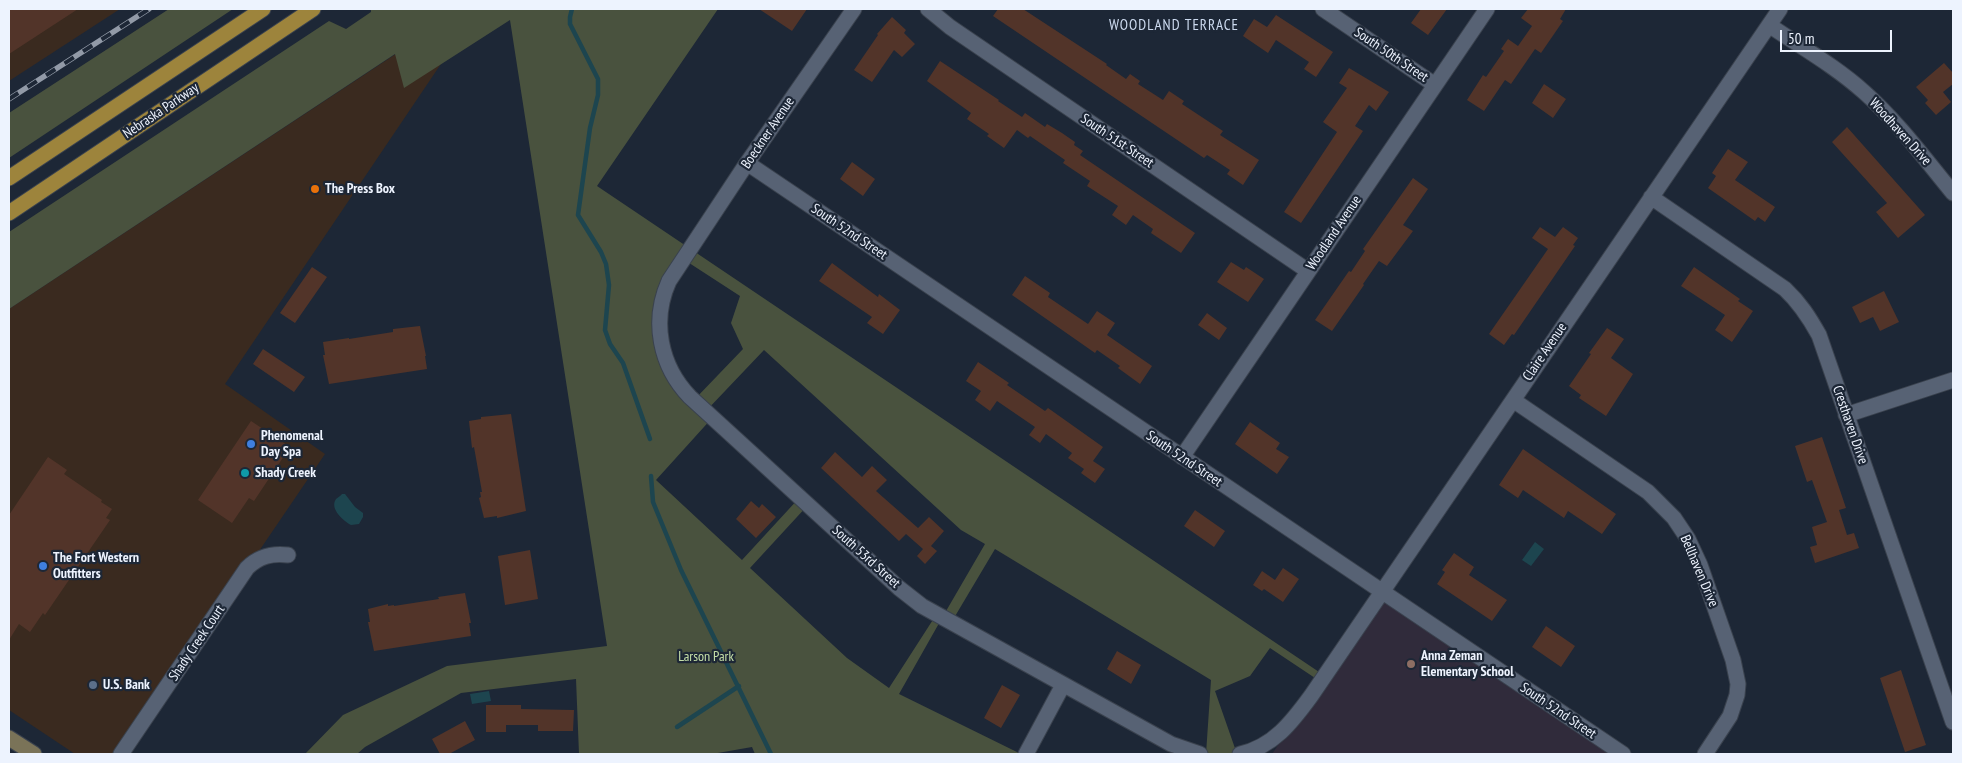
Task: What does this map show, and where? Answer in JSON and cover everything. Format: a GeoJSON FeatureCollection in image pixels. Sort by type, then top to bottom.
{"type":"FeatureCollection","features":[{"type":"Feature","properties":{"kind":"main road","name":"Nebraska Parkway"},"geometry":{"type":"LineString","coordinates":[[9,178],[264,9]]}},
{"type":"Feature","properties":{"kind":"main road","name":"Nebraska Parkway"},"geometry":{"type":"LineString","coordinates":[[9,213],[313,9]]}},
{"type":"Feature","properties":{"kind":"main road"},"geometry":{"type":"LineString","coordinates":[[9,738],[34,754]]}},
{"type":"Feature","properties":{"kind":"street","name":"Boeckner Avenue"},"geometry":{"type":"LineString","coordinates":[[682,258],[854,9]]}},
{"type":"Feature","properties":{"kind":"street","name":"South 51st Street"},"geometry":{"type":"LineString","coordinates":[[928,9],[950,27],[1308,271]]}},
{"type":"Feature","properties":{"kind":"street","name":"South 50th Street"},"geometry":{"type":"LineString","coordinates":[[1323,9],[1435,85]]}},
{"type":"Feature","properties":{"kind":"street","name":"Woodland Avenue"},"geometry":{"type":"LineString","coordinates":[[1182,457],[1487,9]]}},
{"type":"Feature","properties":{"kind":"street","name":"Claire Avenue"},"geometry":{"type":"LineString","coordinates":[[1240,754],[1263,747],[1276,738],[1297,716],[1780,9]]}},
{"type":"Feature","properties":{"kind":"street","name":"Woodhaven Drive"},"geometry":{"type":"LineString","coordinates":[[1769,25],[1845,76],[1884,110],[1953,193]]}},
{"type":"Feature","properties":{"kind":"street","name":"South 52nd Street"},"geometry":{"type":"LineString","coordinates":[[747,163],[1623,754]]}},
{"type":"Feature","properties":{"kind":"street","name":"Cresthaven Drive"},"geometry":{"type":"LineString","coordinates":[[1651,197],[1785,290],[1809,316],[1819,334],[1953,722]]}},
{"type":"Feature","properties":{"kind":"street","name":"South 53rd Street"},"geometry":{"type":"LineString","coordinates":[[682,258],[666,286],[660,321],[665,357],[684,390],[910,597],[936,615],[1064,686],[1172,744],[1200,754]]}},
{"type":"Feature","properties":{"kind":"street"},"geometry":{"type":"LineString","coordinates":[[1846,414],[1953,380]]}},
{"type":"Feature","properties":{"kind":"street","name":"Bellhaven Drive"},"geometry":{"type":"LineString","coordinates":[[1513,400],[1648,492],[1674,518],[1688,539],[1700,565],[1730,652],[1738,684],[1738,695],[1730,716],[1705,754]]}},
{"type":"Feature","properties":{"kind":"street","name":"Shady Creek Court"},"geometry":{"type":"LineString","coordinates":[[121,754],[247,568],[270,554],[288,554]]}},
{"type":"Feature","properties":{"kind":"street"},"geometry":{"type":"LineString","coordinates":[[1026,754],[1064,686]]}},
{"type":"Feature","properties":{"kind":"shaded area"},"geometry":{"type":"Polygon","coordinates":[[[9,9],[120,9],[9,81],[9,9]]]}},
{"type":"Feature","properties":{"kind":"shaded area"},"geometry":{"type":"Polygon","coordinates":[[[464,9],[478,9],[225,384],[325,454],[121,754],[75,754],[9,710],[9,309],[464,9]]]}},
{"type":"Feature","properties":{"kind":"shaded area"},"geometry":{"type":"Polygon","coordinates":[[[342,494],[345,494],[355,507],[363,513],[359,524],[351,525],[341,518],[336,511],[334,503],[342,494]]]}},
{"type":"Feature","properties":{"kind":"shaded area"},"geometry":{"type":"Polygon","coordinates":[[[1535,542],[1544,549],[1531,566],[1522,560],[1535,542]]]}},
{"type":"Feature","properties":{"kind":"shaded area","name":"Anna Zeman Elementary School"},"geometry":{"type":"Polygon","coordinates":[[[1382,593],[1623,754],[1272,754],[1382,593]]]}},
{"type":"Feature","properties":{"kind":"shaded area"},"geometry":{"type":"Polygon","coordinates":[[[489,691],[491,701],[472,704],[470,694],[489,691]]]}},
{"type":"Feature","properties":{"kind":"green space"},"geometry":{"type":"Polygon","coordinates":[[[169,9],[233,9],[9,158],[9,113],[169,9]]]}},
{"type":"Feature","properties":{"kind":"green space","name":"Larson Park"},"geometry":{"type":"Polygon","coordinates":[[[371,9],[718,9],[597,186],[1325,676],[1321,682],[1270,648],[1250,676],[1215,691],[1237,754],[1206,754],[1211,680],[995,549],[951,623],[942,618],[899,694],[1021,754],[755,754],[752,747],[712,754],[579,754],[576,679],[461,693],[365,747],[357,754],[305,754],[343,715],[447,666],[607,646],[510,20],[404,88],[395,54],[9,309],[9,232],[329,21],[346,29],[371,12],[371,9]],[[683,259],[660,332],[694,400],[743,349],[731,323],[740,296],[683,259]],[[764,350],[706,411],[713,417],[656,480],[742,560],[800,497],[808,505],[750,568],[847,658],[889,688],[936,615],[942,618],[985,544],[961,530],[764,350]]]}},
{"type":"Feature","properties":{"kind":"building"},"geometry":{"type":"Polygon","coordinates":[[[9,9],[78,9],[9,54],[9,9]]]}},
{"type":"Feature","properties":{"kind":"building"},"geometry":{"type":"Polygon","coordinates":[[[759,9],[807,9],[792,31],[759,9]]]}},
{"type":"Feature","properties":{"kind":"building"},"geometry":{"type":"Polygon","coordinates":[[[998,9],[1023,9],[1107,64],[1126,79],[1130,74],[1140,81],[1138,84],[1163,100],[1169,91],[1184,101],[1182,104],[1223,131],[1220,135],[1259,160],[1243,185],[1227,174],[1230,170],[1207,155],[1204,158],[993,16],[998,9]]]}},
{"type":"Feature","properties":{"kind":"building"},"geometry":{"type":"Polygon","coordinates":[[[1421,9],[1447,9],[1428,35],[1411,23],[1421,9]]]}},
{"type":"Feature","properties":{"kind":"building"},"geometry":{"type":"Polygon","coordinates":[[[1528,9],[1566,9],[1560,19],[1563,21],[1541,53],[1535,49],[1511,84],[1505,80],[1484,111],[1467,100],[1483,75],[1486,77],[1504,51],[1501,49],[1508,39],[1518,46],[1532,26],[1521,18],[1528,9]]]}},
{"type":"Feature","properties":{"kind":"building"},"geometry":{"type":"Polygon","coordinates":[[[1276,15],[1333,52],[1316,77],[1304,69],[1309,62],[1276,40],[1268,53],[1243,36],[1254,19],[1267,27],[1276,15]]]}},
{"type":"Feature","properties":{"kind":"building"},"geometry":{"type":"Polygon","coordinates":[[[892,17],[906,30],[904,33],[915,44],[902,57],[894,50],[872,82],[854,70],[877,34],[892,17]]]}},
{"type":"Feature","properties":{"kind":"building"},"geometry":{"type":"Polygon","coordinates":[[[940,61],[1022,117],[1025,113],[1045,127],[1047,124],[1062,133],[1075,142],[1074,145],[1083,151],[1080,155],[1195,233],[1181,253],[1151,233],[1153,229],[1133,215],[1126,225],[1112,215],[1118,206],[1087,186],[1090,181],[1063,163],[1065,160],[1030,136],[1028,138],[1017,130],[1004,148],[987,136],[989,134],[967,119],[971,113],[927,81],[940,61]]]}},
{"type":"Feature","properties":{"kind":"building"},"geometry":{"type":"Polygon","coordinates":[[[1944,63],[1953,73],[1953,84],[1943,92],[1951,102],[1936,115],[1925,103],[1928,100],[1916,87],[1944,63]]]}},
{"type":"Feature","properties":{"kind":"building"},"geometry":{"type":"Polygon","coordinates":[[[1349,68],[1389,92],[1376,111],[1369,105],[1355,126],[1363,131],[1301,223],[1284,212],[1337,132],[1323,122],[1347,88],[1339,83],[1349,68]]]}},
{"type":"Feature","properties":{"kind":"building"},"geometry":{"type":"Polygon","coordinates":[[[1544,84],[1566,99],[1553,118],[1532,103],[1544,84]]]}},
{"type":"Feature","properties":{"kind":"building"},"geometry":{"type":"Polygon","coordinates":[[[1847,127],[1925,215],[1898,238],[1876,212],[1887,203],[1832,142],[1847,127]]]}},
{"type":"Feature","properties":{"kind":"building"},"geometry":{"type":"Polygon","coordinates":[[[1728,149],[1748,162],[1735,180],[1775,207],[1765,222],[1758,217],[1755,221],[1708,188],[1716,176],[1712,173],[1728,149]]]}},
{"type":"Feature","properties":{"kind":"building"},"geometry":{"type":"Polygon","coordinates":[[[852,162],[875,179],[863,196],[840,179],[852,162]]]}},
{"type":"Feature","properties":{"kind":"building"},"geometry":{"type":"Polygon","coordinates":[[[1413,178],[1428,189],[1403,225],[1413,231],[1387,266],[1379,261],[1332,331],[1315,320],[1349,271],[1351,272],[1365,251],[1363,249],[1413,178]]]}},
{"type":"Feature","properties":{"kind":"building"},"geometry":{"type":"Polygon","coordinates":[[[1540,227],[1555,237],[1563,227],[1578,238],[1573,245],[1575,246],[1514,335],[1512,334],[1504,345],[1489,334],[1548,249],[1532,238],[1540,227]]]}},
{"type":"Feature","properties":{"kind":"building"},"geometry":{"type":"Polygon","coordinates":[[[1231,262],[1244,270],[1246,267],[1264,279],[1248,302],[1217,282],[1231,262]]]}},
{"type":"Feature","properties":{"kind":"building"},"geometry":{"type":"Polygon","coordinates":[[[832,263],[878,297],[879,294],[900,310],[883,334],[867,323],[872,317],[819,281],[832,263]]]}},
{"type":"Feature","properties":{"kind":"building"},"geometry":{"type":"Polygon","coordinates":[[[312,267],[327,277],[295,323],[280,313],[312,267]]]}},
{"type":"Feature","properties":{"kind":"building"},"geometry":{"type":"Polygon","coordinates":[[[1694,267],[1740,299],[1738,301],[1753,311],[1732,342],[1715,330],[1725,315],[1681,286],[1694,267]]]}},
{"type":"Feature","properties":{"kind":"building"},"geometry":{"type":"Polygon","coordinates":[[[1025,276],[1050,293],[1048,297],[1088,324],[1097,311],[1115,323],[1107,335],[1152,366],[1140,384],[1118,368],[1120,366],[1097,350],[1095,353],[1012,295],[1025,276]]]}},
{"type":"Feature","properties":{"kind":"building"},"geometry":{"type":"Polygon","coordinates":[[[1884,291],[1899,322],[1880,331],[1873,317],[1860,323],[1852,307],[1884,291]]]}},
{"type":"Feature","properties":{"kind":"building"},"geometry":{"type":"Polygon","coordinates":[[[1207,313],[1227,328],[1219,340],[1198,325],[1207,313]]]}},
{"type":"Feature","properties":{"kind":"building"},"geometry":{"type":"Polygon","coordinates":[[[420,326],[427,369],[329,384],[323,355],[325,355],[323,342],[393,332],[393,329],[420,326]]]}},
{"type":"Feature","properties":{"kind":"building"},"geometry":{"type":"Polygon","coordinates":[[[1607,328],[1624,339],[1611,358],[1633,374],[1606,416],[1579,398],[1581,395],[1569,386],[1607,328]]]}},
{"type":"Feature","properties":{"kind":"building"},"geometry":{"type":"Polygon","coordinates":[[[263,349],[305,377],[294,392],[253,364],[263,349]]]}},
{"type":"Feature","properties":{"kind":"building"},"geometry":{"type":"Polygon","coordinates":[[[978,362],[1045,411],[1048,408],[1103,447],[1093,461],[1105,469],[1095,483],[1081,473],[1084,469],[1068,458],[1072,453],[1046,434],[1040,443],[1029,435],[1035,427],[997,401],[990,411],[975,400],[981,391],[966,381],[978,362]]]}},
{"type":"Feature","properties":{"kind":"building"},"geometry":{"type":"Polygon","coordinates":[[[511,414],[526,511],[497,518],[497,516],[484,518],[479,498],[481,497],[480,492],[482,492],[474,447],[472,448],[469,421],[481,419],[481,417],[511,414]]]}},
{"type":"Feature","properties":{"kind":"building","name":"Shady Creek"},"geometry":{"type":"Polygon","coordinates":[[[251,421],[290,447],[254,501],[249,498],[232,523],[198,500],[251,421]]]}},
{"type":"Feature","properties":{"kind":"building"},"geometry":{"type":"Polygon","coordinates":[[[1250,422],[1280,443],[1276,449],[1289,457],[1277,474],[1235,444],[1250,422]]]}},
{"type":"Feature","properties":{"kind":"building"},"geometry":{"type":"Polygon","coordinates":[[[1822,437],[1846,508],[1839,510],[1847,535],[1854,533],[1859,548],[1815,563],[1810,547],[1817,545],[1812,527],[1827,522],[1812,480],[1807,482],[1795,446],[1822,437]]]}},
{"type":"Feature","properties":{"kind":"building"},"geometry":{"type":"Polygon","coordinates":[[[1523,449],[1616,514],[1602,534],[1568,511],[1564,518],[1523,490],[1518,498],[1499,485],[1523,449]]]}},
{"type":"Feature","properties":{"kind":"building"},"geometry":{"type":"Polygon","coordinates":[[[835,452],[862,477],[872,466],[887,480],[876,491],[918,528],[929,517],[944,531],[931,546],[937,551],[925,564],[917,556],[923,549],[906,534],[899,541],[821,468],[835,452]]]}},
{"type":"Feature","properties":{"kind":"building","name":"The Fort Western Outfitters"},"geometry":{"type":"Polygon","coordinates":[[[48,457],[67,470],[64,474],[112,509],[106,518],[110,520],[45,615],[43,613],[30,632],[19,624],[9,640],[9,515],[48,457]]]}},
{"type":"Feature","properties":{"kind":"building"},"geometry":{"type":"Polygon","coordinates":[[[751,501],[759,508],[762,504],[776,517],[756,538],[736,519],[751,501]]]}},
{"type":"Feature","properties":{"kind":"building"},"geometry":{"type":"Polygon","coordinates":[[[1195,510],[1225,531],[1214,547],[1184,526],[1195,510]]]}},
{"type":"Feature","properties":{"kind":"building"},"geometry":{"type":"Polygon","coordinates":[[[530,550],[538,599],[505,605],[498,556],[530,550]]]}},
{"type":"Feature","properties":{"kind":"building"},"geometry":{"type":"Polygon","coordinates":[[[1454,553],[1474,567],[1469,575],[1507,600],[1492,621],[1437,584],[1445,572],[1442,570],[1454,553]]]}},
{"type":"Feature","properties":{"kind":"building"},"geometry":{"type":"Polygon","coordinates":[[[1283,568],[1299,579],[1283,602],[1264,589],[1262,591],[1253,585],[1262,571],[1275,580],[1283,568]]]}},
{"type":"Feature","properties":{"kind":"building"},"geometry":{"type":"Polygon","coordinates":[[[465,593],[471,623],[469,623],[471,636],[374,651],[368,622],[370,622],[368,609],[388,604],[388,606],[394,606],[439,599],[438,597],[465,593]]]}},
{"type":"Feature","properties":{"kind":"building"},"geometry":{"type":"Polygon","coordinates":[[[1546,626],[1575,646],[1561,667],[1532,647],[1546,626]]]}},
{"type":"Feature","properties":{"kind":"building"},"geometry":{"type":"Polygon","coordinates":[[[1117,651],[1141,665],[1131,684],[1107,669],[1117,651]]]}},
{"type":"Feature","properties":{"kind":"building"},"geometry":{"type":"Polygon","coordinates":[[[1901,670],[1926,745],[1905,752],[1880,678],[1901,670]]]}},
{"type":"Feature","properties":{"kind":"building"},"geometry":{"type":"Polygon","coordinates":[[[1002,685],[1020,695],[1001,728],[984,718],[1002,685]]]}},
{"type":"Feature","properties":{"kind":"building"},"geometry":{"type":"Polygon","coordinates":[[[486,705],[521,705],[521,709],[574,710],[573,731],[538,731],[538,725],[506,725],[506,732],[486,732],[486,705]]]}},
{"type":"Feature","properties":{"kind":"building"},"geometry":{"type":"Polygon","coordinates":[[[465,721],[475,740],[449,754],[440,754],[432,739],[465,721]]]}},
{"type":"Feature","properties":{"kind":"waterway"},"geometry":{"type":"LineString","coordinates":[[572,9],[570,24],[598,79],[598,95],[590,128],[578,215],[601,252],[606,264],[609,285],[605,330],[610,344],[623,363],[650,439]]}},
{"type":"Feature","properties":{"kind":"waterway"},"geometry":{"type":"LineString","coordinates":[[651,476],[653,502],[681,570],[771,754]]}},
{"type":"Feature","properties":{"kind":"waterway"},"geometry":{"type":"LineString","coordinates":[[677,727],[739,686]]}},
{"type":"Feature","properties":{"kind":"railway"},"geometry":{"type":"LineString","coordinates":[[9,99],[149,9]]}},
{"type":"Feature","properties":{"kind":"place","name":"The Press Box"},"geometry":{"type":"Point","coordinates":[315,189]}},
{"type":"Feature","properties":{"kind":"place","name":"Phenomenal Day Spa"},"geometry":{"type":"Point","coordinates":[251,444]}},
{"type":"Feature","properties":{"kind":"place","name":"Shady Creek"},"geometry":{"type":"Point","coordinates":[245,473]}},
{"type":"Feature","properties":{"kind":"place","name":"The Fort Western Outfitters"},"geometry":{"type":"Point","coordinates":[43,566]}},
{"type":"Feature","properties":{"kind":"place","name":"Anna Zeman Elementary School"},"geometry":{"type":"Point","coordinates":[1411,664]}},
{"type":"Feature","properties":{"kind":"place","name":"U.S. Bank"},"geometry":{"type":"Point","coordinates":[93,685]}},
{"type":"Feature","properties":{"kind":"district","name":"WOODLAND TERRACE"},"geometry":{"type":"Point","coordinates":[1174,26]}}]}
